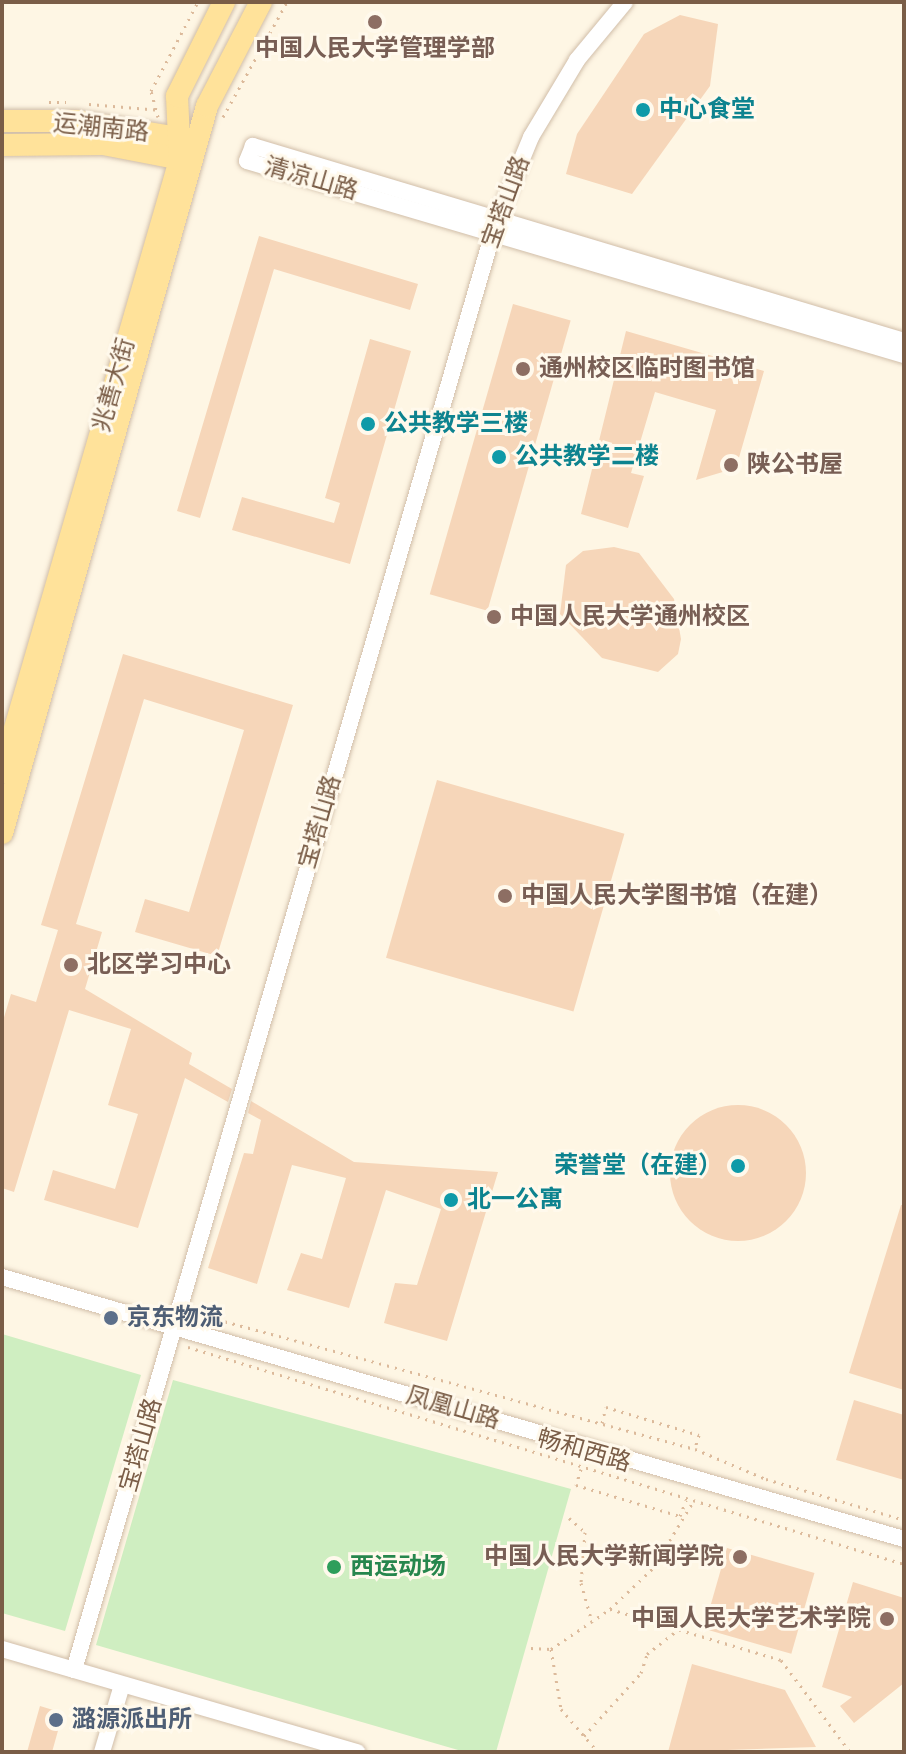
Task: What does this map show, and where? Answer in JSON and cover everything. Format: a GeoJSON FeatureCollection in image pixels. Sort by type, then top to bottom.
{"type":"FeatureCollection","features":[{"type":"Feature","properties":{"kind":"main road","name":"兆善大街"},"geometry":{"type":"LineString","coordinates":[[2,833],[189,150],[177,96],[224,2]]}},
{"type":"Feature","properties":{"kind":"main road","name":"兆善大街"},"geometry":{"type":"LineString","coordinates":[[2,773],[189,150],[207,106],[261,2]]}},
{"type":"Feature","properties":{"kind":"main road","name":"运潮南路"},"geometry":{"type":"LineString","coordinates":[[2,121],[76,121],[189,150]]}},
{"type":"Feature","properties":{"kind":"main road","name":"运潮南路"},"geometry":{"type":"LineString","coordinates":[[2,145],[103,144],[189,150]]}},
{"type":"Feature","properties":{"kind":"street","name":"宝塔山路"},"geometry":{"type":"LineString","coordinates":[[74,1670],[494,227],[531,137],[577,60],[625,2]]}},
{"type":"Feature","properties":{"kind":"street","name":"清凉山路"},"geometry":{"type":"LineString","coordinates":[[904,341],[494,227],[247,161],[253,146],[494,227],[904,355]]}},
{"type":"Feature","properties":{"kind":"street","name":"凤凰山路"},"geometry":{"type":"LineString","coordinates":[[2,1277],[904,1539]]}},
{"type":"Feature","properties":{"kind":"street"},"geometry":{"type":"LineString","coordinates":[[2,1649],[349,1751]]}},
{"type":"Feature","properties":{"kind":"street"},"geometry":{"type":"LineString","coordinates":[[102,1752],[122,1685]]}},
{"type":"Feature","properties":{"kind":"path"},"geometry":{"type":"LineString","coordinates":[[219,124],[287,2]]}},
{"type":"Feature","properties":{"kind":"path","name":"畅和西路"},"geometry":{"type":"LineString","coordinates":[[181,1309],[695,1449],[766,1479],[904,1520]]}},
{"type":"Feature","properties":{"kind":"path","name":"畅和西路"},"geometry":{"type":"LineString","coordinates":[[176,1327],[191,1354],[904,1564]]}},
{"type":"Feature","properties":{"kind":"path"},"geometry":{"type":"LineString","coordinates":[[602,1423],[606,1407],[699,1435],[695,1449]]}},
{"type":"Feature","properties":{"kind":"path"},"geometry":{"type":"LineString","coordinates":[[581,1469],[576,1485],[680,1516],[686,1500]]}},
{"type":"Feature","properties":{"kind":"path"},"geometry":{"type":"LineString","coordinates":[[531,1648],[551,1649],[610,1609],[653,1568],[693,1502]]}},
{"type":"Feature","properties":{"kind":"path"},"geometry":{"type":"LineString","coordinates":[[569,1518],[585,1532],[581,1583],[592,1622]]}},
{"type":"Feature","properties":{"kind":"path"},"geometry":{"type":"LineString","coordinates":[[610,1609],[781,1660],[850,1752]]}},
{"type":"Feature","properties":{"kind":"path"},"geometry":{"type":"LineString","coordinates":[[584,1736],[641,1673],[647,1654],[679,1630]]}},
{"type":"Feature","properties":{"kind":"path"},"geometry":{"type":"LineString","coordinates":[[551,1649],[561,1709],[598,1752]]}},
{"type":"Feature","properties":{"kind":"green space"},"geometry":{"type":"Polygon","coordinates":[[[2,1334],[141,1375],[65,1631],[2,1613],[2,1334]]]}},
{"type":"Feature","properties":{"kind":"green space","name":"西运动场"},"geometry":{"type":"Polygon","coordinates":[[[173,1380],[571,1489],[496,1752],[465,1752],[96,1645],[173,1380]]]}},
{"type":"Feature","properties":{"kind":"building","name":"中心食堂"},"geometry":{"type":"Polygon","coordinates":[[[680,15],[718,24],[710,86],[632,194],[566,174],[577,134],[644,34],[680,15]]]}},
{"type":"Feature","properties":{"kind":"building"},"geometry":{"type":"Polygon","coordinates":[[[259,236],[418,284],[410,310],[274,269],[200,518],[177,511],[259,236]]]}},
{"type":"Feature","properties":{"kind":"building","name":"公共教学二楼"},"geometry":{"type":"Polygon","coordinates":[[[513,304],[571,321],[487,611],[430,594],[513,304]]]}},
{"type":"Feature","properties":{"kind":"building"},"geometry":{"type":"Polygon","coordinates":[[[626,331],[764,371],[736,468],[696,480],[716,410],[655,392],[631,473],[644,476],[628,528],[581,514],[626,331]]]}},
{"type":"Feature","properties":{"kind":"building","name":"公共教学三楼"},"geometry":{"type":"Polygon","coordinates":[[[370,339],[411,351],[350,564],[232,530],[242,497],[334,523],[340,503],[325,498],[370,339]]]}},
{"type":"Feature","properties":{"kind":"building"},"geometry":{"type":"Polygon","coordinates":[[[614,547],[639,553],[674,599],[681,639],[678,654],[658,672],[602,658],[560,614],[566,565],[583,551],[614,547]]]}},
{"type":"Feature","properties":{"kind":"building"},"geometry":{"type":"Polygon","coordinates":[[[123,654],[293,705],[217,956],[135,932],[145,899],[189,912],[244,730],[144,699],[76,924],[102,932],[85,989],[192,1053],[189,1064],[232,1089],[228,1102],[185,1078],[138,1228],[44,1200],[53,1170],[115,1189],[138,1114],[108,1105],[131,1029],[69,1010],[14,1192],[2,1188],[2,1024],[11,994],[36,1002],[58,930],[41,925],[123,654]]]}},
{"type":"Feature","properties":{"kind":"building","name":"中国人民大学图书馆（在建）"},"geometry":{"type":"Polygon","coordinates":[[[437,780],[624,834],[573,1012],[386,958],[437,780]]]}},
{"type":"Feature","properties":{"kind":"building","name":"北一公寓"},"geometry":{"type":"Polygon","coordinates":[[[251,1101],[354,1162],[498,1172],[447,1341],[384,1323],[395,1283],[417,1285],[441,1209],[386,1190],[349,1308],[287,1290],[301,1253],[322,1259],[346,1178],[292,1165],[257,1284],[208,1268],[244,1153],[253,1154],[261,1120],[248,1113],[251,1101]]]}},
{"type":"Feature","properties":{"kind":"building","name":"荣誉堂（在建）"},"geometry":{"type":"Polygon","coordinates":[[[738,1105],[764,1110],[786,1125],[801,1147],[806,1173],[801,1199],[786,1221],[764,1236],[738,1241],[712,1236],[690,1221],[675,1199],[670,1173],[675,1147],[690,1125],[712,1110],[738,1105]]]}},
{"type":"Feature","properties":{"kind":"building"},"geometry":{"type":"Polygon","coordinates":[[[901,1205],[904,1205],[904,1390],[849,1373],[901,1205]]]}},
{"type":"Feature","properties":{"kind":"building"},"geometry":{"type":"Polygon","coordinates":[[[854,1400],[904,1415],[904,1480],[836,1460],[854,1400]]]}},
{"type":"Feature","properties":{"kind":"building"},"geometry":{"type":"Polygon","coordinates":[[[727,1548],[814,1573],[791,1654],[704,1629],[727,1548]]]}},
{"type":"Feature","properties":{"kind":"building"},"geometry":{"type":"Polygon","coordinates":[[[853,1582],[904,1598],[904,1683],[854,1723],[840,1706],[852,1697],[822,1687],[853,1582]]]}},
{"type":"Feature","properties":{"kind":"building"},"geometry":{"type":"Polygon","coordinates":[[[692,1664],[785,1690],[816,1747],[668,1752],[692,1664]]]}},
{"type":"Feature","properties":{"kind":"building"},"geometry":{"type":"Polygon","coordinates":[[[40,1706],[63,1713],[52,1752],[27,1752],[40,1706]]]}},
{"type":"Feature","properties":{"kind":"place","name":"中国人民大学管理学部"},"geometry":{"type":"Point","coordinates":[375,22]}},
{"type":"Feature","properties":{"kind":"place","name":"中心食堂"},"geometry":{"type":"Point","coordinates":[643,110]}},
{"type":"Feature","properties":{"kind":"place","name":"通州校区临时图书馆"},"geometry":{"type":"Point","coordinates":[523,369]}},
{"type":"Feature","properties":{"kind":"place","name":"公共教学三楼"},"geometry":{"type":"Point","coordinates":[368,424]}},
{"type":"Feature","properties":{"kind":"place","name":"公共教学二楼"},"geometry":{"type":"Point","coordinates":[499,457]}},
{"type":"Feature","properties":{"kind":"place","name":"陕公书屋"},"geometry":{"type":"Point","coordinates":[731,465]}},
{"type":"Feature","properties":{"kind":"place","name":"中国人民大学通州校区"},"geometry":{"type":"Point","coordinates":[494,617]}},
{"type":"Feature","properties":{"kind":"place","name":"中国人民大学图书馆（在建）"},"geometry":{"type":"Point","coordinates":[505,896]}},
{"type":"Feature","properties":{"kind":"place","name":"北区学习中心"},"geometry":{"type":"Point","coordinates":[71,965]}},
{"type":"Feature","properties":{"kind":"place","name":"荣誉堂（在建）"},"geometry":{"type":"Point","coordinates":[738,1166]}},
{"type":"Feature","properties":{"kind":"place","name":"北一公寓"},"geometry":{"type":"Point","coordinates":[451,1200]}},
{"type":"Feature","properties":{"kind":"place","name":"京东物流"},"geometry":{"type":"Point","coordinates":[111,1318]}},
{"type":"Feature","properties":{"kind":"place","name":"中国人民大学新闻学院"},"geometry":{"type":"Point","coordinates":[740,1557]}},
{"type":"Feature","properties":{"kind":"place","name":"西运动场"},"geometry":{"type":"Point","coordinates":[334,1567]}},
{"type":"Feature","properties":{"kind":"place","name":"中国人民大学艺术学院"},"geometry":{"type":"Point","coordinates":[887,1619]}},
{"type":"Feature","properties":{"kind":"place","name":"潞源派出所"},"geometry":{"type":"Point","coordinates":[56,1720]}}]}
